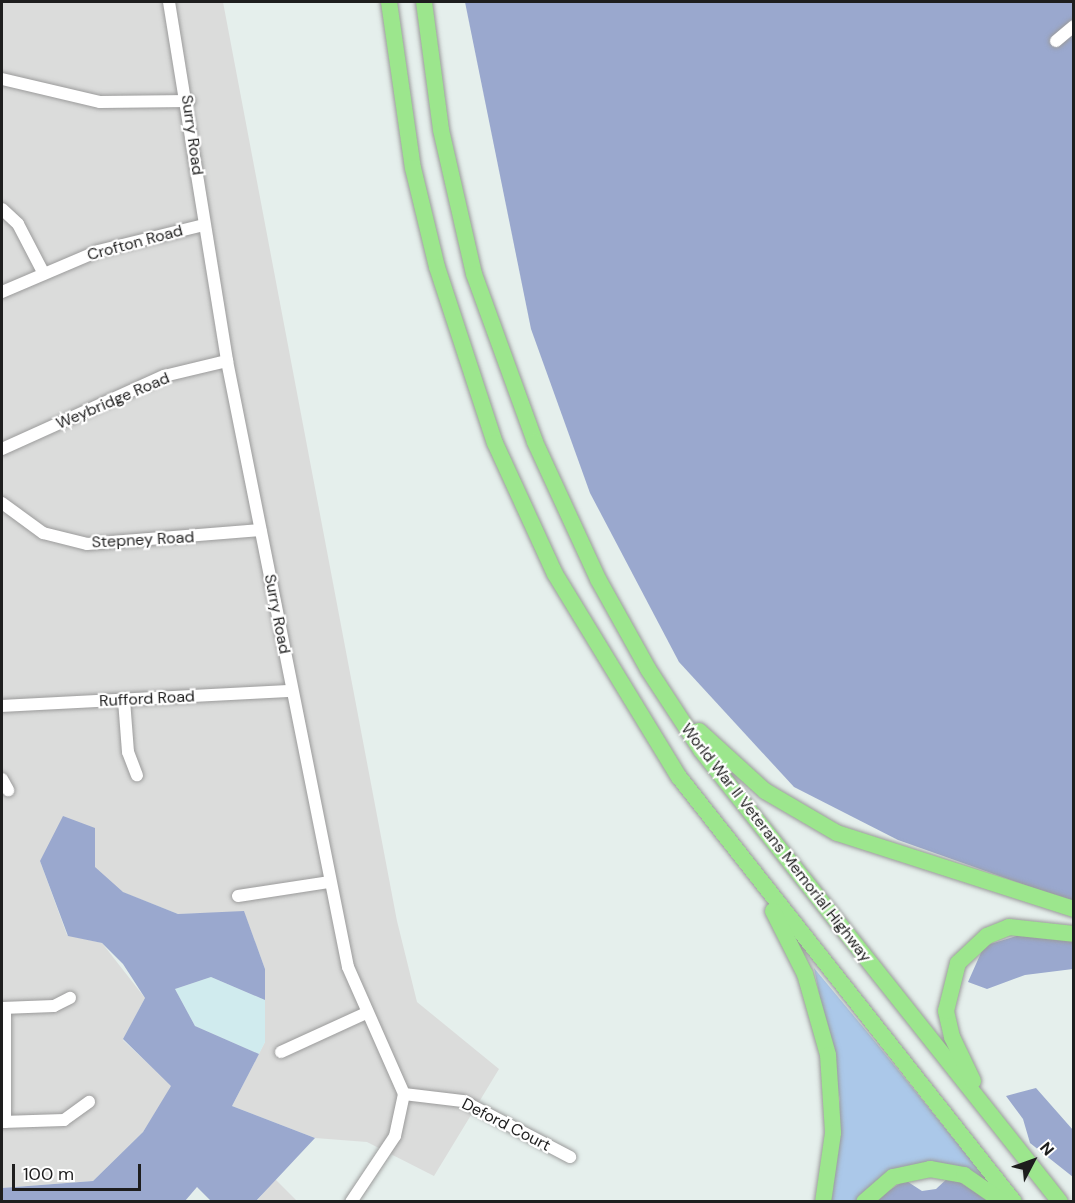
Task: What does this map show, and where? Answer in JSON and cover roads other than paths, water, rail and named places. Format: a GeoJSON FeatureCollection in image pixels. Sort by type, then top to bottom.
{"type":"FeatureCollection","features":[{"type":"Feature","properties":{"kind":"highway","name":"World War II Veterans Memorial Highway"},"geometry":{"type":"LineString","coordinates":[[389,2],[424,217],[459,344],[495,443],[588,635],[657,747],[751,871],[1014,1202]]}},
{"type":"Feature","properties":{"kind":"highway","name":"World War II Veterans Memorial Highway"},"geometry":{"type":"LineString","coordinates":[[424,2],[454,196],[483,305],[574,531],[675,713],[1060,1202]]}},
{"type":"Feature","properties":{"kind":"highway"},"geometry":{"type":"LineString","coordinates":[[675,713],[765,791],[837,833],[1074,909]]}},
{"type":"Feature","properties":{"kind":"highway"},"geometry":{"type":"LineString","coordinates":[[751,871],[805,974],[826,1046],[833,1133],[823,1202]]}},
{"type":"Feature","properties":{"kind":"highway"},"geometry":{"type":"LineString","coordinates":[[994,1119],[952,1037],[946,1004],[952,975],[966,953],[996,931],[1034,926],[1074,934]]}},
{"type":"Feature","properties":{"kind":"highway"},"geometry":{"type":"LineString","coordinates":[[864,1202],[893,1177],[930,1169],[964,1175],[1003,1202]]}},
{"type":"Feature","properties":{"kind":"street","name":"Surry Road"},"geometry":{"type":"LineString","coordinates":[[169,2],[189,101],[204,225],[227,361],[348,967],[366,1013],[398,1068],[404,1094],[395,1136],[351,1202]]}},
{"type":"Feature","properties":{"kind":"street"},"geometry":{"type":"LineString","coordinates":[[1056,41],[1074,26]]}},
{"type":"Feature","properties":{"kind":"street"},"geometry":{"type":"LineString","coordinates":[[2,80],[100,102],[189,101]]}},
{"type":"Feature","properties":{"kind":"street"},"geometry":{"type":"LineString","coordinates":[[2,209],[18,224],[44,273]]}},
{"type":"Feature","properties":{"kind":"street","name":"Crofton Road"},"geometry":{"type":"LineString","coordinates":[[2,292],[98,251],[204,225]]}},
{"type":"Feature","properties":{"kind":"street","name":"Weybridge Road"},"geometry":{"type":"LineString","coordinates":[[2,449],[164,376],[227,361]]}},
{"type":"Feature","properties":{"kind":"street","name":"Stepney Road"},"geometry":{"type":"LineString","coordinates":[[2,503],[43,533],[87,544],[260,530]]}},
{"type":"Feature","properties":{"kind":"street","name":"Rufford Road"},"geometry":{"type":"LineString","coordinates":[[2,706],[292,691]]}},
{"type":"Feature","properties":{"kind":"street"},"geometry":{"type":"LineString","coordinates":[[124,700],[128,752],[138,775]]}},
{"type":"Feature","properties":{"kind":"street"},"geometry":{"type":"LineString","coordinates":[[2,779],[8,790]]}},
{"type":"Feature","properties":{"kind":"street"},"geometry":{"type":"LineString","coordinates":[[238,896],[330,882]]}},
{"type":"Feature","properties":{"kind":"street"},"geometry":{"type":"LineString","coordinates":[[70,998],[54,1006],[3,1008],[3,1122],[64,1120],[89,1102]]}},
{"type":"Feature","properties":{"kind":"street"},"geometry":{"type":"LineString","coordinates":[[281,1052],[366,1013]]}},
{"type":"Feature","properties":{"kind":"street","name":"Deford Court"},"geometry":{"type":"LineString","coordinates":[[404,1094],[463,1101],[570,1157]]}}]}
